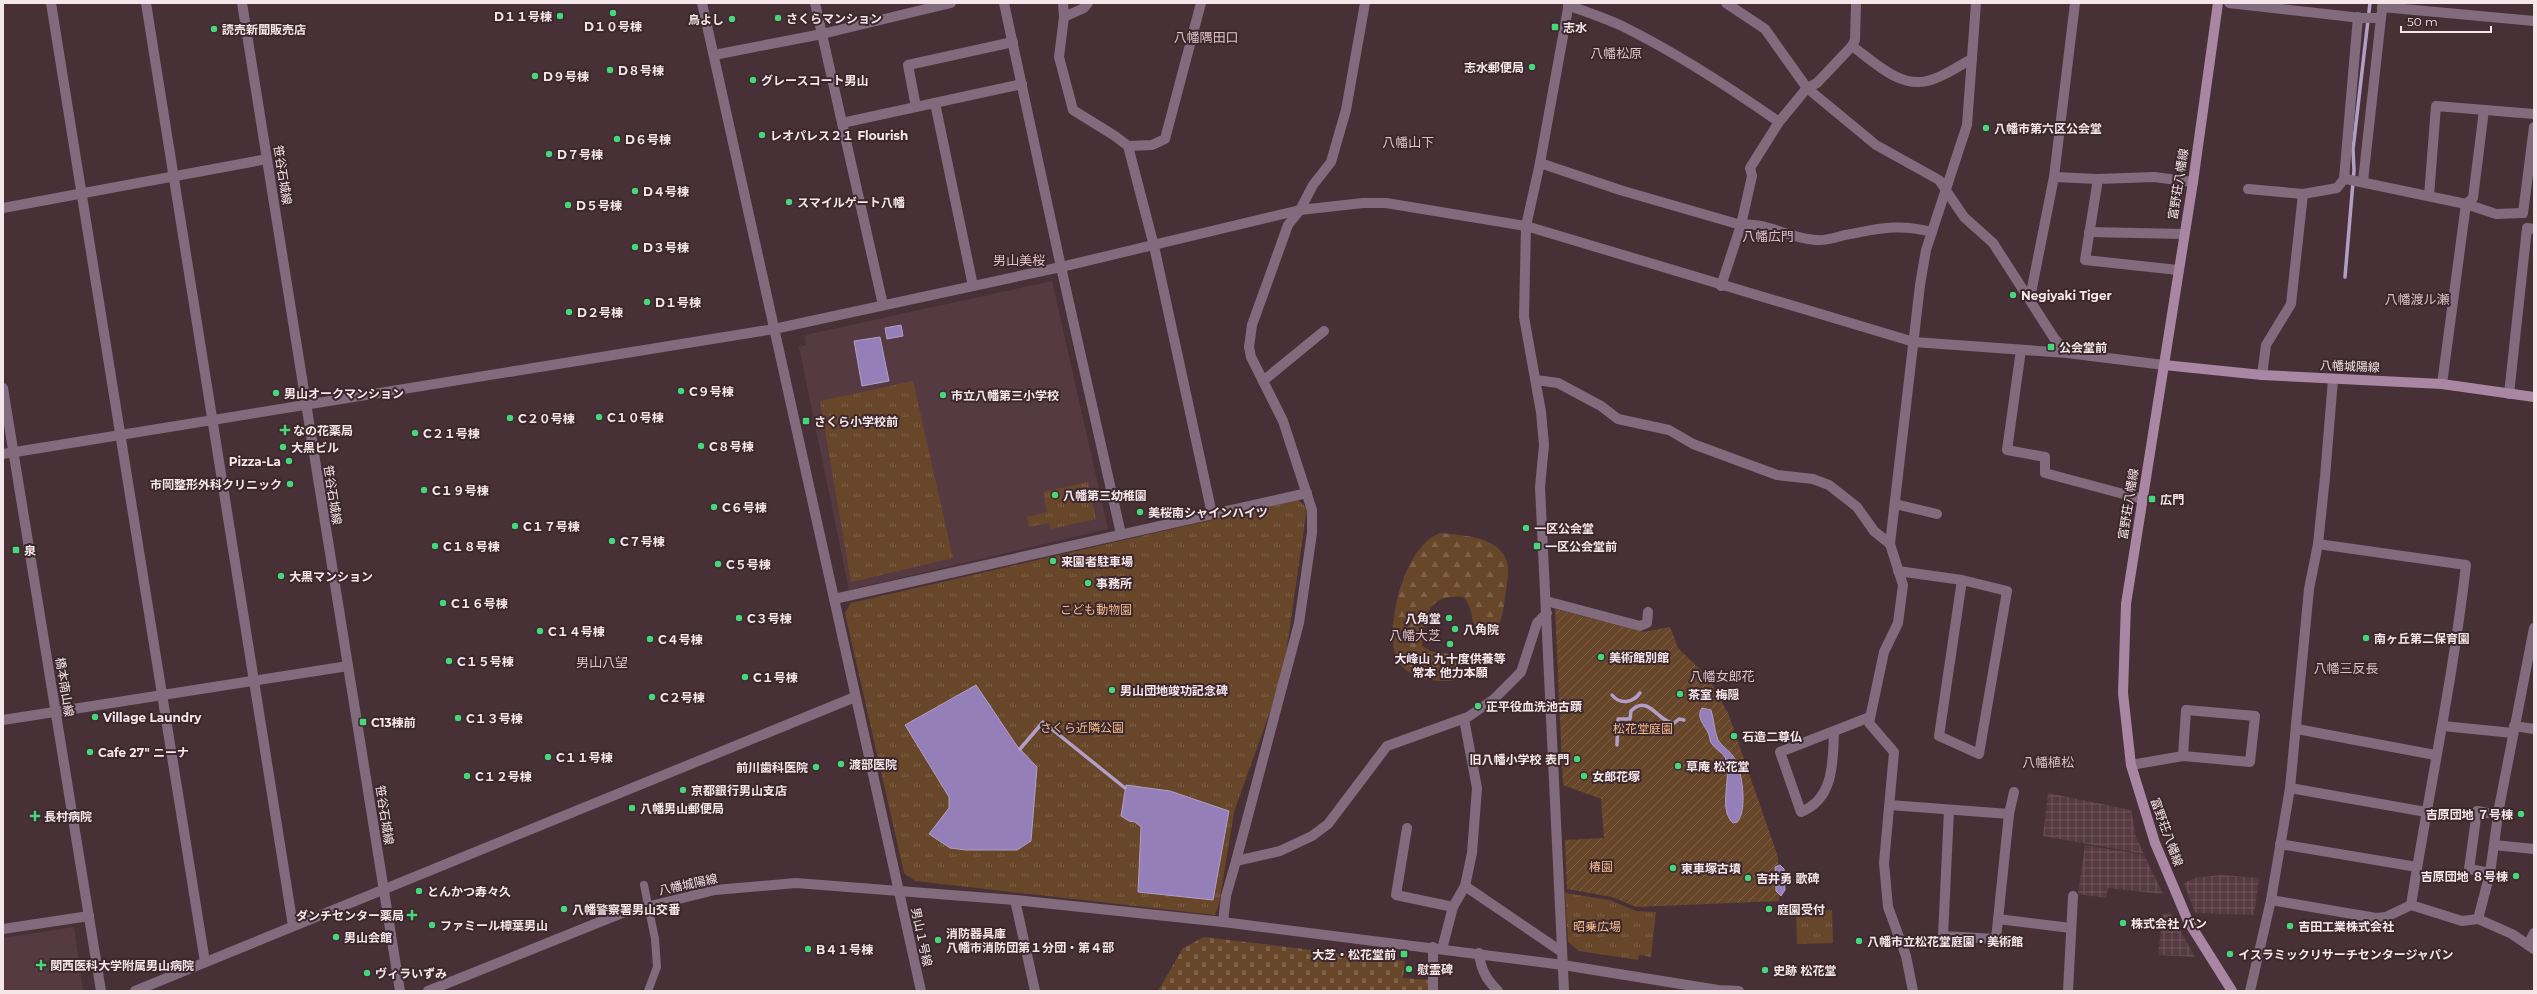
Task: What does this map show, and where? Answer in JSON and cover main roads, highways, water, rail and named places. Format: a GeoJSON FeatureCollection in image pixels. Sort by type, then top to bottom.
{"type":"FeatureCollection","features":[{"type":"Feature","properties":{"kind":"main road","name":"富野荘八幡線"},"geometry":{"type":"LineString","coordinates":[[2218,3],[2193,182],[2126,604],[2123,642],[2123,693],[2131,764],[2155,843],[2188,922],[2232,991]]}},
{"type":"Feature","properties":{"kind":"main road","name":"八幡城陽線"},"geometry":{"type":"LineString","coordinates":[[2164,365],[2262,375],[2442,384],[2534,397]]}},
{"type":"Feature","properties":{"kind":"waterway"},"geometry":{"type":"LineString","coordinates":[[2345,277],[2354,170],[2353,149],[2370,3]]}},
{"type":"Feature","properties":{"kind":"waterway"},"geometry":{"type":"LineString","coordinates":[[1612,695],[1615,698],[1626,702],[1634,699],[1640,693]]}},
{"type":"Feature","properties":{"kind":"waterway"},"geometry":{"type":"LineString","coordinates":[[1617,745],[1618,719],[1630,719],[1631,711],[1637,706],[1643,705],[1648,707],[1668,722],[1674,723],[1679,719],[1684,720]]}},
{"type":"Feature","properties":{"kind":"waterway"},"geometry":{"type":"LineString","coordinates":[[1020,749],[1043,722],[1125,788]]}},
{"type":"Feature","properties":{"kind":"place","name":"D１０号棟"},"geometry":{"type":"Point","coordinates":[613,13]}},
{"type":"Feature","properties":{"kind":"place","name":"D１１号棟"},"geometry":{"type":"Point","coordinates":[560,16]}},
{"type":"Feature","properties":{"kind":"place","name":"さくらマンション"},"geometry":{"type":"Point","coordinates":[778,18]}},
{"type":"Feature","properties":{"kind":"place","name":"鳥よし"},"geometry":{"type":"Point","coordinates":[732,19]}},
{"type":"Feature","properties":{"kind":"place","name":"志水"},"geometry":{"type":"Point","coordinates":[1555,27]}},
{"type":"Feature","properties":{"kind":"place","name":"読売新聞販売店"},"geometry":{"type":"Point","coordinates":[214,29]}},
{"type":"Feature","properties":{"kind":"place","name":"志水郵便局"},"geometry":{"type":"Point","coordinates":[1532,67]}},
{"type":"Feature","properties":{"kind":"place","name":"D８号棟"},"geometry":{"type":"Point","coordinates":[610,70]}},
{"type":"Feature","properties":{"kind":"place","name":"D９号棟"},"geometry":{"type":"Point","coordinates":[535,76]}},
{"type":"Feature","properties":{"kind":"place","name":"グレースコート男山"},"geometry":{"type":"Point","coordinates":[753,80]}},
{"type":"Feature","properties":{"kind":"place","name":"八幡市第六区公会堂"},"geometry":{"type":"Point","coordinates":[1986,128]}},
{"type":"Feature","properties":{"kind":"place","name":"レオパレス２１ Flourish"},"geometry":{"type":"Point","coordinates":[762,135]}},
{"type":"Feature","properties":{"kind":"place","name":"D６号棟"},"geometry":{"type":"Point","coordinates":[617,139]}},
{"type":"Feature","properties":{"kind":"place","name":"D７号棟"},"geometry":{"type":"Point","coordinates":[549,154]}},
{"type":"Feature","properties":{"kind":"place","name":"D４号棟"},"geometry":{"type":"Point","coordinates":[635,191]}},
{"type":"Feature","properties":{"kind":"place","name":"スマイルゲート八幡"},"geometry":{"type":"Point","coordinates":[789,202]}},
{"type":"Feature","properties":{"kind":"place","name":"D５号棟"},"geometry":{"type":"Point","coordinates":[568,205]}},
{"type":"Feature","properties":{"kind":"place","name":"D３号棟"},"geometry":{"type":"Point","coordinates":[635,247]}},
{"type":"Feature","properties":{"kind":"place","name":"Negiyaki Tiger"},"geometry":{"type":"Point","coordinates":[2013,295]}},
{"type":"Feature","properties":{"kind":"place","name":"D１号棟"},"geometry":{"type":"Point","coordinates":[647,302]}},
{"type":"Feature","properties":{"kind":"place","name":"D２号棟"},"geometry":{"type":"Point","coordinates":[569,312]}},
{"type":"Feature","properties":{"kind":"place","name":"公会堂前"},"geometry":{"type":"Point","coordinates":[2051,347]}},
{"type":"Feature","properties":{"kind":"place","name":"C９号棟"},"geometry":{"type":"Point","coordinates":[681,391]}},
{"type":"Feature","properties":{"kind":"place","name":"男山オークマンション"},"geometry":{"type":"Point","coordinates":[276,393]}},
{"type":"Feature","properties":{"kind":"place","name":"市立八幡第三小学校"},"geometry":{"type":"Point","coordinates":[943,395]}},
{"type":"Feature","properties":{"kind":"place","name":"C１０号棟"},"geometry":{"type":"Point","coordinates":[599,417]}},
{"type":"Feature","properties":{"kind":"place","name":"C２０号棟"},"geometry":{"type":"Point","coordinates":[510,418]}},
{"type":"Feature","properties":{"kind":"place","name":"さくら小学校前"},"geometry":{"type":"Point","coordinates":[806,421]}},
{"type":"Feature","properties":{"kind":"place","name":"なの花薬局"},"geometry":{"type":"Point","coordinates":[285,430]}},
{"type":"Feature","properties":{"kind":"place","name":"C２１号棟"},"geometry":{"type":"Point","coordinates":[415,433]}},
{"type":"Feature","properties":{"kind":"place","name":"C８号棟"},"geometry":{"type":"Point","coordinates":[701,446]}},
{"type":"Feature","properties":{"kind":"place","name":"大黒ビル"},"geometry":{"type":"Point","coordinates":[283,447]}},
{"type":"Feature","properties":{"kind":"place","name":"Pizza-La"},"geometry":{"type":"Point","coordinates":[289,461]}},
{"type":"Feature","properties":{"kind":"place","name":"市岡整形外科クリニック"},"geometry":{"type":"Point","coordinates":[290,484]}},
{"type":"Feature","properties":{"kind":"place","name":"C１９号棟"},"geometry":{"type":"Point","coordinates":[424,490]}},
{"type":"Feature","properties":{"kind":"place","name":"八幡第三幼稚園"},"geometry":{"type":"Point","coordinates":[1055,495]}},
{"type":"Feature","properties":{"kind":"place","name":"広門"},"geometry":{"type":"Point","coordinates":[2152,499]}},
{"type":"Feature","properties":{"kind":"place","name":"C６号棟"},"geometry":{"type":"Point","coordinates":[714,507]}},
{"type":"Feature","properties":{"kind":"place","name":"美桜南シャインハイツ"},"geometry":{"type":"Point","coordinates":[1140,512]}},
{"type":"Feature","properties":{"kind":"place","name":"C１７号棟"},"geometry":{"type":"Point","coordinates":[515,526]}},
{"type":"Feature","properties":{"kind":"place","name":"一区公会堂"},"geometry":{"type":"Point","coordinates":[1526,528]}},
{"type":"Feature","properties":{"kind":"place","name":"C７号棟"},"geometry":{"type":"Point","coordinates":[612,541]}},
{"type":"Feature","properties":{"kind":"place","name":"C１８号棟"},"geometry":{"type":"Point","coordinates":[435,546]}},
{"type":"Feature","properties":{"kind":"place","name":"一区公会堂前"},"geometry":{"type":"Point","coordinates":[1537,546]}},
{"type":"Feature","properties":{"kind":"place","name":"泉"},"geometry":{"type":"Point","coordinates":[16,550]}},
{"type":"Feature","properties":{"kind":"place","name":"来園者駐車場"},"geometry":{"type":"Point","coordinates":[1053,561]}},
{"type":"Feature","properties":{"kind":"place","name":"C５号棟"},"geometry":{"type":"Point","coordinates":[718,564]}},
{"type":"Feature","properties":{"kind":"place","name":"大黒マンション"},"geometry":{"type":"Point","coordinates":[281,576]}},
{"type":"Feature","properties":{"kind":"place","name":"事務所"},"geometry":{"type":"Point","coordinates":[1088,583]}},
{"type":"Feature","properties":{"kind":"place","name":"C１６号棟"},"geometry":{"type":"Point","coordinates":[443,603]}},
{"type":"Feature","properties":{"kind":"place","name":"C３号棟"},"geometry":{"type":"Point","coordinates":[739,618]}},
{"type":"Feature","properties":{"kind":"place","name":"八角堂"},"geometry":{"type":"Point","coordinates":[1449,618]}},
{"type":"Feature","properties":{"kind":"place","name":"八角院"},"geometry":{"type":"Point","coordinates":[1455,629]}},
{"type":"Feature","properties":{"kind":"place","name":"C１４号棟"},"geometry":{"type":"Point","coordinates":[540,631]}},
{"type":"Feature","properties":{"kind":"place","name":"南ヶ丘第二保育園"},"geometry":{"type":"Point","coordinates":[2366,638]}},
{"type":"Feature","properties":{"kind":"place","name":"C４号棟"},"geometry":{"type":"Point","coordinates":[650,639]}},
{"type":"Feature","properties":{"kind":"place","name":"大峰山 九十度供養等 常本 他力本願"},"geometry":{"type":"Point","coordinates":[1450,644]}},
{"type":"Feature","properties":{"kind":"place","name":"美術館別館"},"geometry":{"type":"Point","coordinates":[1601,657]}},
{"type":"Feature","properties":{"kind":"place","name":"C１５号棟"},"geometry":{"type":"Point","coordinates":[449,661]}},
{"type":"Feature","properties":{"kind":"place","name":"C１号棟"},"geometry":{"type":"Point","coordinates":[745,677]}},
{"type":"Feature","properties":{"kind":"place","name":"男山団地竣功記念碑"},"geometry":{"type":"Point","coordinates":[1112,690]}},
{"type":"Feature","properties":{"kind":"place","name":"茶室 梅隠"},"geometry":{"type":"Point","coordinates":[1680,694]}},
{"type":"Feature","properties":{"kind":"place","name":"C２号棟"},"geometry":{"type":"Point","coordinates":[652,697]}},
{"type":"Feature","properties":{"kind":"place","name":"正平役血洗池古蹟"},"geometry":{"type":"Point","coordinates":[1478,706]}},
{"type":"Feature","properties":{"kind":"place","name":"Village Laundry"},"geometry":{"type":"Point","coordinates":[95,717]}},
{"type":"Feature","properties":{"kind":"place","name":"C１３号棟"},"geometry":{"type":"Point","coordinates":[458,718]}},
{"type":"Feature","properties":{"kind":"place","name":"C13棟前"},"geometry":{"type":"Point","coordinates":[363,722]}},
{"type":"Feature","properties":{"kind":"place","name":"石造二尊仏"},"geometry":{"type":"Point","coordinates":[1734,736]}},
{"type":"Feature","properties":{"kind":"place","name":"Cafe 27\" ニーナ"},"geometry":{"type":"Point","coordinates":[90,752]}},
{"type":"Feature","properties":{"kind":"place","name":"C１１号棟"},"geometry":{"type":"Point","coordinates":[548,757]}},
{"type":"Feature","properties":{"kind":"place","name":"旧八幡小学校 表門"},"geometry":{"type":"Point","coordinates":[1577,759]}},
{"type":"Feature","properties":{"kind":"place","name":"渡部医院"},"geometry":{"type":"Point","coordinates":[841,764]}},
{"type":"Feature","properties":{"kind":"place","name":"草庵 松花堂"},"geometry":{"type":"Point","coordinates":[1678,766]}},
{"type":"Feature","properties":{"kind":"place","name":"前川歯科医院"},"geometry":{"type":"Point","coordinates":[816,767]}},
{"type":"Feature","properties":{"kind":"place","name":"C１２号棟"},"geometry":{"type":"Point","coordinates":[467,776]}},
{"type":"Feature","properties":{"kind":"place","name":"女郎花塚"},"geometry":{"type":"Point","coordinates":[1584,776]}},
{"type":"Feature","properties":{"kind":"place","name":"京都銀行男山支店"},"geometry":{"type":"Point","coordinates":[683,790]}},
{"type":"Feature","properties":{"kind":"place","name":"八幡男山郵便局"},"geometry":{"type":"Point","coordinates":[632,808]}},
{"type":"Feature","properties":{"kind":"place","name":"吉原団地 ７号棟"},"geometry":{"type":"Point","coordinates":[2521,814]}},
{"type":"Feature","properties":{"kind":"place","name":"長村病院"},"geometry":{"type":"Point","coordinates":[35,816]}},
{"type":"Feature","properties":{"kind":"place","name":"東車塚古墳"},"geometry":{"type":"Point","coordinates":[1673,868]}},
{"type":"Feature","properties":{"kind":"place","name":"吉原団地 ８号棟"},"geometry":{"type":"Point","coordinates":[2516,876]}},
{"type":"Feature","properties":{"kind":"place","name":"吉井勇 歌碑"},"geometry":{"type":"Point","coordinates":[1748,878]}},
{"type":"Feature","properties":{"kind":"place","name":"とんかつ寿々久"},"geometry":{"type":"Point","coordinates":[419,891]}},
{"type":"Feature","properties":{"kind":"place","name":"八幡警察署男山交番"},"geometry":{"type":"Point","coordinates":[564,909]}},
{"type":"Feature","properties":{"kind":"place","name":"庭園受付"},"geometry":{"type":"Point","coordinates":[1769,909]}},
{"type":"Feature","properties":{"kind":"place","name":"ダンチセンター薬局"},"geometry":{"type":"Point","coordinates":[412,915]}},
{"type":"Feature","properties":{"kind":"place","name":"株式会社 バン"},"geometry":{"type":"Point","coordinates":[2123,923]}},
{"type":"Feature","properties":{"kind":"place","name":"ファミール樟葉男山"},"geometry":{"type":"Point","coordinates":[432,925]}},
{"type":"Feature","properties":{"kind":"place","name":"吉田工業株式会社"},"geometry":{"type":"Point","coordinates":[2290,926]}},
{"type":"Feature","properties":{"kind":"place","name":"男山会館"},"geometry":{"type":"Point","coordinates":[336,937]}},
{"type":"Feature","properties":{"kind":"place","name":"消防器具庫 八幡市消防団第１分団・第４部"},"geometry":{"type":"Point","coordinates":[938,940]}},
{"type":"Feature","properties":{"kind":"place","name":"八幡市立松花堂庭園・美術館"},"geometry":{"type":"Point","coordinates":[1859,941]}},
{"type":"Feature","properties":{"kind":"place","name":"B４１号棟"},"geometry":{"type":"Point","coordinates":[808,949]}},
{"type":"Feature","properties":{"kind":"place","name":"大芝・松花堂前"},"geometry":{"type":"Point","coordinates":[1404,954]}},
{"type":"Feature","properties":{"kind":"place","name":"イスラミックリサーチセンタージャパン"},"geometry":{"type":"Point","coordinates":[2230,954]}},
{"type":"Feature","properties":{"kind":"place","name":"関西医科大学附属男山病院"},"geometry":{"type":"Point","coordinates":[41,965]}},
{"type":"Feature","properties":{"kind":"place","name":"慰霊碑"},"geometry":{"type":"Point","coordinates":[1409,969]}},
{"type":"Feature","properties":{"kind":"place","name":"史跡 松花堂"},"geometry":{"type":"Point","coordinates":[1765,970]}},
{"type":"Feature","properties":{"kind":"place","name":"ヴィラいずみ"},"geometry":{"type":"Point","coordinates":[367,973]}},
{"type":"Feature","properties":{"kind":"district","name":"八幡隅田口"},"geometry":{"type":"Point","coordinates":[1206,37]}},
{"type":"Feature","properties":{"kind":"district","name":"八幡松原"},"geometry":{"type":"Point","coordinates":[1616,53]}},
{"type":"Feature","properties":{"kind":"district","name":"八幡山下"},"geometry":{"type":"Point","coordinates":[1408,142]}},
{"type":"Feature","properties":{"kind":"district","name":"八幡広門"},"geometry":{"type":"Point","coordinates":[1768,236]}},
{"type":"Feature","properties":{"kind":"district","name":"男山美桜"},"geometry":{"type":"Point","coordinates":[1019,260]}},
{"type":"Feature","properties":{"kind":"district","name":"八幡渡ル瀬"},"geometry":{"type":"Point","coordinates":[2417,299]}},
{"type":"Feature","properties":{"kind":"district","name":"八幡大芝"},"geometry":{"type":"Point","coordinates":[1415,635]}},
{"type":"Feature","properties":{"kind":"district","name":"男山八望"},"geometry":{"type":"Point","coordinates":[602,662]}},
{"type":"Feature","properties":{"kind":"district","name":"八幡三反長"},"geometry":{"type":"Point","coordinates":[2346,668]}},
{"type":"Feature","properties":{"kind":"district","name":"八幡女郎花"},"geometry":{"type":"Point","coordinates":[1722,676]}},
{"type":"Feature","properties":{"kind":"district","name":"八幡植松"},"geometry":{"type":"Point","coordinates":[2048,762]}},
{"type":"Feature","properties":{"kind":"park label","name":"こども動物園"},"geometry":{"type":"Point","coordinates":[1096,609]}},
{"type":"Feature","properties":{"kind":"park label","name":"さくら近隣公園"},"geometry":{"type":"Point","coordinates":[1082,727]}},
{"type":"Feature","properties":{"kind":"park label","name":"松花堂庭園"},"geometry":{"type":"Point","coordinates":[1643,728]}},
{"type":"Feature","properties":{"kind":"park label","name":"椿園"},"geometry":{"type":"Point","coordinates":[1601,866]}},
{"type":"Feature","properties":{"kind":"park label","name":"昭乗広場"},"geometry":{"type":"Point","coordinates":[1597,926]}}]}
